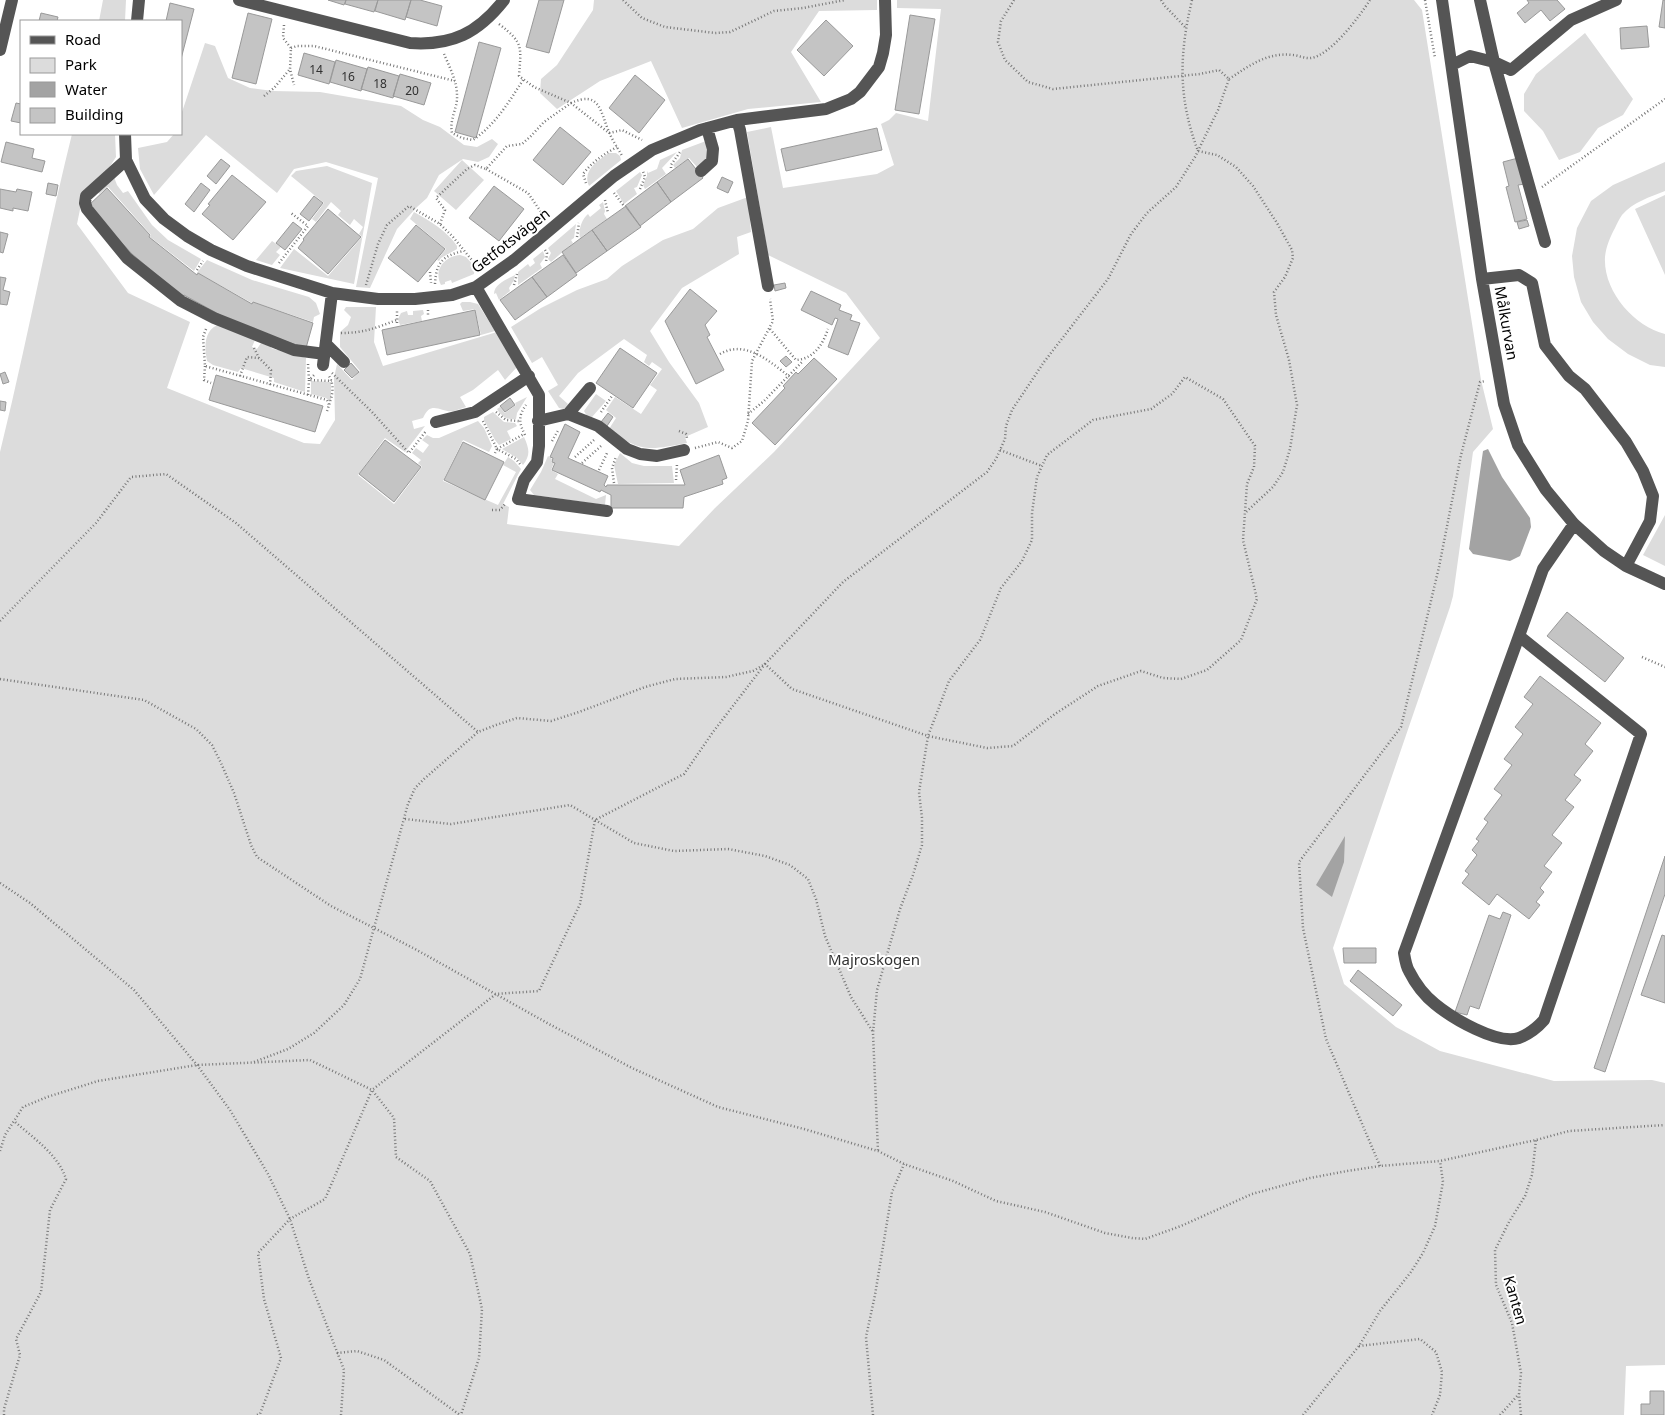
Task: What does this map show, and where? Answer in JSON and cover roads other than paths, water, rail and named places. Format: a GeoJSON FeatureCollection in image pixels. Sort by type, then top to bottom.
{"type":"FeatureCollection","features":[{"type":"Feature","properties":{"kind":"street"},"geometry":{"type":"LineString","coordinates":[[0,50],[12,0]]}},
{"type":"Feature","properties":{"kind":"street"},"geometry":{"type":"LineString","coordinates":[[137,20],[139,0]]}},
{"type":"Feature","properties":{"kind":"street"},"geometry":{"type":"LineString","coordinates":[[239,0],[410,43],[427,44],[440,43],[467,34],[489,16],[504,0]]}},
{"type":"Feature","properties":{"kind":"street","name":"Getfotsvägen"},"geometry":{"type":"LineString","coordinates":[[126,135],[126,160],[145,198],[164,219],[186,236],[211,250],[247,266],[332,293],[378,299],[416,299],[452,295],[514,260],[614,176],[632,170],[652,150],[708,128],[737,120],[826,109],[851,99],[860,92],[879,67],[886,35],[885,0]]}},
{"type":"Feature","properties":{"kind":"street","name":"Målkurvan"},"geometry":{"type":"LineString","coordinates":[[1442,0],[1482,279],[1504,404],[1518,445],[1546,490],[1574,524],[1626,566],[1665,584]]}},
{"type":"Feature","properties":{"kind":"street"},"geometry":{"type":"LineString","coordinates":[[1480,0],[1494,62],[1545,242]]}},
{"type":"Feature","properties":{"kind":"street"},"geometry":{"type":"LineString","coordinates":[[1452,65],[1470,56],[1494,62],[1511,70],[1571,20],[1616,0]]}},
{"type":"Feature","properties":{"kind":"street"},"geometry":{"type":"LineString","coordinates":[[737,120],[768,286]]}},
{"type":"Feature","properties":{"kind":"street"},"geometry":{"type":"LineString","coordinates":[[701,171],[712,161],[713,149],[708,128]]}},
{"type":"Feature","properties":{"kind":"street"},"geometry":{"type":"LineString","coordinates":[[126,160],[86,196],[85,203],[87,209],[127,258],[181,301],[214,318],[294,350],[325,355],[344,362]]}},
{"type":"Feature","properties":{"kind":"street"},"geometry":{"type":"LineString","coordinates":[[1482,279],[1519,275],[1532,283],[1546,345],[1569,376],[1585,390],[1626,442],[1643,472],[1654,496],[1650,521],[1626,566]]}},
{"type":"Feature","properties":{"kind":"street"},"geometry":{"type":"LineString","coordinates":[[477,281],[539,395],[539,446],[537,462],[524,480],[518,499],[607,511]]}},
{"type":"Feature","properties":{"kind":"street"},"geometry":{"type":"LineString","coordinates":[[325,355],[332,293]]}},
{"type":"Feature","properties":{"kind":"street"},"geometry":{"type":"LineString","coordinates":[[436,422],[476,412],[528,376]]}},
{"type":"Feature","properties":{"kind":"street"},"geometry":{"type":"LineString","coordinates":[[568,414],[590,388]]}},
{"type":"Feature","properties":{"kind":"street"},"geometry":{"type":"LineString","coordinates":[[538,421],[568,414],[593,424],[627,448],[640,454],[657,456],[684,450]]}},
{"type":"Feature","properties":{"kind":"street"},"geometry":{"type":"LineString","coordinates":[[1519,636],[1641,734],[1544,1020],[1537,1029],[1518,1038],[1498,1038],[1468,1026],[1435,1004],[1421,989],[1408,970],[1404,953],[1543,569],[1574,524]]}},
{"type":"Feature","properties":{"kind":"water"},"geometry":{"type":"Polygon","coordinates":[[[1488,449],[1502,477],[1530,518],[1531,527],[1520,556],[1510,561],[1473,554],[1469,549],[1483,451],[1488,449]]]}},
{"type":"Feature","properties":{"kind":"water"},"geometry":{"type":"Polygon","coordinates":[[[1345,836],[1344,862],[1332,897],[1316,885],[1345,836]]]}},
{"type":"Feature","properties":{"kind":"park label","name":"Majroskogen"},"geometry":{"type":"Point","coordinates":[874,959]}}]}
